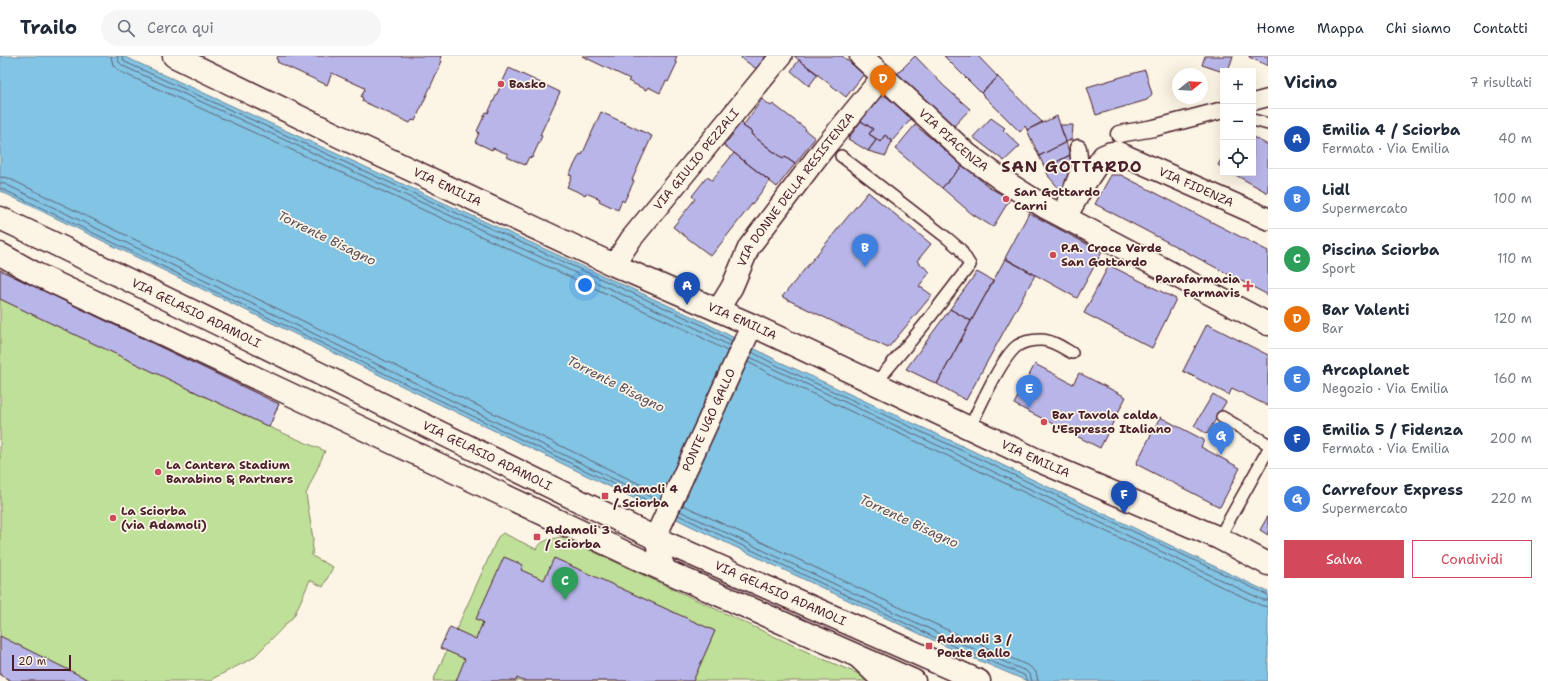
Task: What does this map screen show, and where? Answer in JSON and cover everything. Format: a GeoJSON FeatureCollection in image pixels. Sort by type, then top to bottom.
{"type":"FeatureCollection","features":[{"type":"Feature","properties":{"kind":"main road","name":"VIA EMILIA"},"geometry":{"type":"LineString","coordinates":[[174,56],[614,265],[718,310],[749,332],[875,384],[1037,460],[1219,538],[1268,564]]}},
{"type":"Feature","properties":{"kind":"main road","name":"VIA PIACENZA"},"geometry":{"type":"LineString","coordinates":[[866,58],[883,76],[968,155],[1004,181],[1061,216],[1268,324]]}},
{"type":"Feature","properties":{"kind":"main road","name":"VIA GELASIO ADAMOLI"},"geometry":{"type":"LineString","coordinates":[[0,218],[658,531],[980,681]]}},
{"type":"Feature","properties":{"kind":"main road"},"geometry":{"type":"LineString","coordinates":[[0,254],[44,277],[665,571],[914,681]]}},
{"type":"Feature","properties":{"kind":"street","name":"VIA GIULIO PEZZALI"},"geometry":{"type":"LineString","coordinates":[[614,265],[631,239],[781,56]]}},
{"type":"Feature","properties":{"kind":"street","name":"VIA DONNE DELLA RESISTENZA"},"geometry":{"type":"LineString","coordinates":[[718,310],[732,288],[749,247],[824,148],[883,76]]}},
{"type":"Feature","properties":{"kind":"street"},"geometry":{"type":"LineString","coordinates":[[1256,101],[1268,98]]}},
{"type":"Feature","properties":{"kind":"street"},"geometry":{"type":"LineString","coordinates":[[1119,134],[1154,128],[1220,111]]}},
{"type":"Feature","properties":{"kind":"street"},"geometry":{"type":"LineString","coordinates":[[1061,216],[1080,167],[1078,148]]}},
{"type":"Feature","properties":{"kind":"street","name":"VIA FIDENZA"},"geometry":{"type":"LineString","coordinates":[[1061,216],[1103,156],[1118,152],[1268,219]]}},
{"type":"Feature","properties":{"kind":"street","name":"PONTE UGO GALLO"},"geometry":{"type":"LineString","coordinates":[[658,531],[749,332]]}},
{"type":"Feature","properties":{"kind":"street"},"geometry":{"type":"LineString","coordinates":[[658,531],[665,571]]}},
{"type":"Feature","properties":{"kind":"street"},"geometry":{"type":"LineString","coordinates":[[856,655],[883,681]]}},
{"type":"Feature","properties":{"kind":"lane"},"geometry":{"type":"LineString","coordinates":[[1256,121],[1268,124]]}},
{"type":"Feature","properties":{"kind":"lane"},"geometry":{"type":"LineString","coordinates":[[841,156],[947,238],[960,249],[970,265],[924,325],[875,384]]}},
{"type":"Feature","properties":{"kind":"lane"},"geometry":{"type":"LineString","coordinates":[[969,429],[984,397],[1007,357],[1018,346],[1029,341],[1042,340],[1055,344],[1072,353]]}},
{"type":"Feature","properties":{"kind":"lane"},"geometry":{"type":"LineString","coordinates":[[1222,418],[1268,444]]}},
{"type":"Feature","properties":{"kind":"lane"},"geometry":{"type":"LineString","coordinates":[[1219,538],[1268,450]]}},
{"type":"Feature","properties":{"kind":"green space","name":"La Cantera Stadium Barabino & Partners"},"geometry":{"type":"Polygon","coordinates":[[[0,270],[279,404],[269,427],[325,451],[306,494],[313,539],[312,556],[333,567],[323,587],[310,580],[294,616],[253,658],[214,678],[212,681],[12,681],[0,675],[0,270]]]}},
{"type":"Feature","properties":{"kind":"green space"},"geometry":{"type":"Polygon","coordinates":[[[503,533],[536,549],[544,541],[562,537],[816,656],[861,675],[868,681],[433,681],[498,537],[503,533]]]}},
{"type":"Feature","properties":{"kind":"water","name":"Torrente Bisagno"},"geometry":{"type":"Polygon","coordinates":[[[0,56],[123,56],[702,321],[780,362],[954,442],[1268,592],[1268,681],[1027,681],[952,649],[697,529],[0,191],[0,56]]]}},
{"type":"Feature","properties":{"kind":"building"},"geometry":{"type":"Polygon","coordinates":[[[278,56],[441,56],[440,60],[442,61],[415,121],[412,120],[410,123],[362,101],[363,98],[361,97],[365,88],[332,73],[327,85],[277,62],[278,60],[276,59],[278,56]]]}},
{"type":"Feature","properties":{"kind":"building"},"geometry":{"type":"Polygon","coordinates":[[[582,56],[677,56],[675,62],[677,63],[668,82],[666,81],[660,93],[648,87],[646,90],[628,81],[630,79],[582,56]]]}},
{"type":"Feature","properties":{"kind":"building"},"geometry":{"type":"Polygon","coordinates":[[[742,56],[772,56],[761,72],[741,58],[742,56]]]}},
{"type":"Feature","properties":{"kind":"building"},"geometry":{"type":"Polygon","coordinates":[[[794,56],[842,56],[864,74],[846,97],[794,56]]]}},
{"type":"Feature","properties":{"kind":"building"},"geometry":{"type":"Polygon","coordinates":[[[915,56],[944,86],[970,109],[954,126],[896,75],[915,56]]]}},
{"type":"Feature","properties":{"kind":"building"},"geometry":{"type":"Polygon","coordinates":[[[944,56],[978,56],[998,77],[981,93],[944,56]]]}},
{"type":"Feature","properties":{"kind":"building"},"geometry":{"type":"Polygon","coordinates":[[[1205,56],[1233,56],[1229,68],[1220,68],[1220,71],[1202,65],[1205,56]]]}},
{"type":"Feature","properties":{"kind":"building"},"geometry":{"type":"Polygon","coordinates":[[[1268,56],[1268,66],[1249,57],[1268,56]]]}},
{"type":"Feature","properties":{"kind":"building"},"geometry":{"type":"Polygon","coordinates":[[[799,60],[818,74],[809,86],[791,71],[799,60]]]}},
{"type":"Feature","properties":{"kind":"building"},"geometry":{"type":"Polygon","coordinates":[[[509,68],[560,92],[540,135],[542,136],[532,158],[529,157],[525,165],[507,157],[508,154],[493,148],[492,150],[475,142],[479,133],[477,131],[486,112],[488,113],[509,68]]]}},
{"type":"Feature","properties":{"kind":"building"},"geometry":{"type":"Polygon","coordinates":[[[1145,70],[1152,94],[1147,100],[1096,115],[1087,87],[1145,70]]]}},
{"type":"Feature","properties":{"kind":"building"},"geometry":{"type":"Polygon","coordinates":[[[998,77],[1042,122],[1027,130],[1025,126],[1020,132],[981,93],[998,77]]]}},
{"type":"Feature","properties":{"kind":"building"},"geometry":{"type":"Polygon","coordinates":[[[881,92],[912,118],[892,141],[885,135],[880,142],[869,134],[873,129],[861,121],[881,92]]]}},
{"type":"Feature","properties":{"kind":"building"},"geometry":{"type":"Polygon","coordinates":[[[762,99],[771,106],[773,104],[806,129],[805,130],[815,138],[795,164],[785,157],[783,159],[743,126],[762,99]]]}},
{"type":"Feature","properties":{"kind":"building"},"geometry":{"type":"Polygon","coordinates":[[[601,112],[652,136],[632,180],[634,181],[624,202],[622,200],[618,210],[599,201],[600,199],[586,193],[585,195],[567,187],[572,176],[569,175],[580,154],[582,155],[601,112]]]}},
{"type":"Feature","properties":{"kind":"building"},"geometry":{"type":"Polygon","coordinates":[[[1057,116],[1066,142],[1039,156],[1027,130],[1057,116]]]}},
{"type":"Feature","properties":{"kind":"building"},"geometry":{"type":"Polygon","coordinates":[[[991,118],[1005,128],[1003,130],[1020,146],[1004,161],[973,137],[991,118]]]}},
{"type":"Feature","properties":{"kind":"building"},"geometry":{"type":"Polygon","coordinates":[[[741,121],[744,124],[743,126],[752,132],[751,134],[783,159],[785,157],[795,164],[777,187],[724,145],[741,121]]]}},
{"type":"Feature","properties":{"kind":"building"},"geometry":{"type":"Polygon","coordinates":[[[861,121],[873,129],[869,134],[877,139],[868,151],[848,139],[861,121]]]}},
{"type":"Feature","properties":{"kind":"building"},"geometry":{"type":"Polygon","coordinates":[[[915,125],[963,165],[942,188],[895,149],[915,125]]]}},
{"type":"Feature","properties":{"kind":"building"},"geometry":{"type":"Polygon","coordinates":[[[1060,125],[1073,125],[1072,139],[1066,142],[1060,125]]]}},
{"type":"Feature","properties":{"kind":"building"},"geometry":{"type":"Polygon","coordinates":[[[885,135],[892,141],[886,156],[868,151],[877,139],[880,142],[885,135]]]}},
{"type":"Feature","properties":{"kind":"building"},"geometry":{"type":"Polygon","coordinates":[[[1256,139],[1268,145],[1268,193],[1237,176],[1256,176],[1256,139]]]}},
{"type":"Feature","properties":{"kind":"building"},"geometry":{"type":"Polygon","coordinates":[[[1066,142],[1070,155],[1045,168],[1039,156],[1066,142]]]}},
{"type":"Feature","properties":{"kind":"building"},"geometry":{"type":"Polygon","coordinates":[[[734,153],[770,181],[711,256],[673,227],[695,199],[692,196],[707,177],[712,180],[734,153]]]}},
{"type":"Feature","properties":{"kind":"building"},"geometry":{"type":"Polygon","coordinates":[[[1070,155],[1073,165],[1069,182],[1062,192],[1049,177],[1045,168],[1070,155]]]}},
{"type":"Feature","properties":{"kind":"building"},"geometry":{"type":"Polygon","coordinates":[[[963,165],[990,188],[1010,199],[993,227],[972,214],[942,188],[963,165]]]}},
{"type":"Feature","properties":{"kind":"building"},"geometry":{"type":"Polygon","coordinates":[[[1111,175],[1121,175],[1268,251],[1268,295],[1095,204],[1111,175]]]}},
{"type":"Feature","properties":{"kind":"building"},"geometry":{"type":"Polygon","coordinates":[[[868,192],[931,244],[917,261],[930,272],[919,286],[932,295],[888,348],[782,297],[868,192]]]}},
{"type":"Feature","properties":{"kind":"building","name":"P.A. Croce Verde San Gottardo"},"geometry":{"type":"Polygon","coordinates":[[[1029,213],[1102,252],[1077,298],[1005,258],[1029,213]]]}},
{"type":"Feature","properties":{"kind":"building"},"geometry":{"type":"Polygon","coordinates":[[[1005,259],[1035,275],[966,400],[937,384],[1005,259]]]}},
{"type":"Feature","properties":{"kind":"building"},"geometry":{"type":"Polygon","coordinates":[[[1109,265],[1176,299],[1152,348],[1084,313],[1109,265]]]}},
{"type":"Feature","properties":{"kind":"building"},"geometry":{"type":"Polygon","coordinates":[[[0,270],[279,404],[269,427],[0,299],[0,270]]]}},
{"type":"Feature","properties":{"kind":"building"},"geometry":{"type":"Polygon","coordinates":[[[977,272],[993,281],[971,321],[950,309],[977,272]]]}},
{"type":"Feature","properties":{"kind":"building"},"geometry":{"type":"Polygon","coordinates":[[[950,309],[971,321],[937,384],[906,369],[950,309]]]}},
{"type":"Feature","properties":{"kind":"building"},"geometry":{"type":"Polygon","coordinates":[[[1207,324],[1268,355],[1268,406],[1232,388],[1229,395],[1183,371],[1207,324]]]}},
{"type":"Feature","properties":{"kind":"building"},"geometry":{"type":"Polygon","coordinates":[[[1035,364],[1073,384],[1079,373],[1126,397],[1100,448],[1014,404],[1035,364]]]}},
{"type":"Feature","properties":{"kind":"building"},"geometry":{"type":"Polygon","coordinates":[[[1213,394],[1226,402],[1207,434],[1194,426],[1213,394]]]}},
{"type":"Feature","properties":{"kind":"building"},"geometry":{"type":"Polygon","coordinates":[[[1160,417],[1204,440],[1201,447],[1240,468],[1220,507],[1136,464],[1160,417]]]}},
{"type":"Feature","properties":{"kind":"building"},"geometry":{"type":"Polygon","coordinates":[[[1268,516],[1268,535],[1260,530],[1268,516]]]}},
{"type":"Feature","properties":{"kind":"building"},"geometry":{"type":"Polygon","coordinates":[[[504,557],[523,565],[521,570],[544,580],[554,558],[715,631],[693,681],[523,681],[517,678],[516,681],[456,681],[465,659],[440,648],[450,627],[476,639],[483,622],[476,619],[504,557]]]}},
{"type":"Feature","properties":{"kind":"building"},"geometry":{"type":"Polygon","coordinates":[[[0,636],[91,681],[12,681],[0,675],[0,636]]]}},
{"type":"Feature","properties":{"kind":"place","name":"Basko"},"geometry":{"type":"Point","coordinates":[501,84]}},
{"type":"Feature","properties":{"kind":"place","name":"Bar Valenti"},"geometry":{"type":"Point","coordinates":[883,98]}},
{"type":"Feature","properties":{"kind":"place","name":"San Gottardo Carni"},"geometry":{"type":"Point","coordinates":[1006,199]}},
{"type":"Feature","properties":{"kind":"place","name":"P.A. Croce Verde San Gottardo"},"geometry":{"type":"Point","coordinates":[1053,255]}},
{"type":"Feature","properties":{"kind":"place","name":"Lidl"},"geometry":{"type":"Point","coordinates":[865,267]}},
{"type":"Feature","properties":{"kind":"place","name":"Parafarmacia Farmavis"},"geometry":{"type":"Point","coordinates":[1248,286]}},
{"type":"Feature","properties":{"kind":"place","name":"Emilia 4 / Sciorba"},"geometry":{"type":"Point","coordinates":[687,305]}},
{"type":"Feature","properties":{"kind":"place","name":"Arcaplanet"},"geometry":{"type":"Point","coordinates":[1029,408]}},
{"type":"Feature","properties":{"kind":"place","name":"Bar Tavola calda L'Espresso Italiano"},"geometry":{"type":"Point","coordinates":[1044,422]}},
{"type":"Feature","properties":{"kind":"place","name":"Carrefour Express"},"geometry":{"type":"Point","coordinates":[1221,455]}},
{"type":"Feature","properties":{"kind":"place","name":"La Cantera Stadium Barabino & Partners"},"geometry":{"type":"Point","coordinates":[158,472]}},
{"type":"Feature","properties":{"kind":"place","name":"Adamoli 4 / Sciorba"},"geometry":{"type":"Point","coordinates":[605,496]}},
{"type":"Feature","properties":{"kind":"place","name":"Emilia 5 / Fidenza"},"geometry":{"type":"Point","coordinates":[1124,514]}},
{"type":"Feature","properties":{"kind":"place","name":"La Sciorba (via Adamoli)"},"geometry":{"type":"Point","coordinates":[113,518]}},
{"type":"Feature","properties":{"kind":"place","name":"Adamoli 3 / Sciorba"},"geometry":{"type":"Point","coordinates":[537,537]}},
{"type":"Feature","properties":{"kind":"place","name":"Piscina Sciorba"},"geometry":{"type":"Point","coordinates":[565,600]}},
{"type":"Feature","properties":{"kind":"place","name":"Adamoli 3 / Ponte Gallo"},"geometry":{"type":"Point","coordinates":[929,646]}},
{"type":"Feature","properties":{"kind":"district","name":"SAN GOTTARDO"},"geometry":{"type":"Point","coordinates":[1072,166]}}]}
